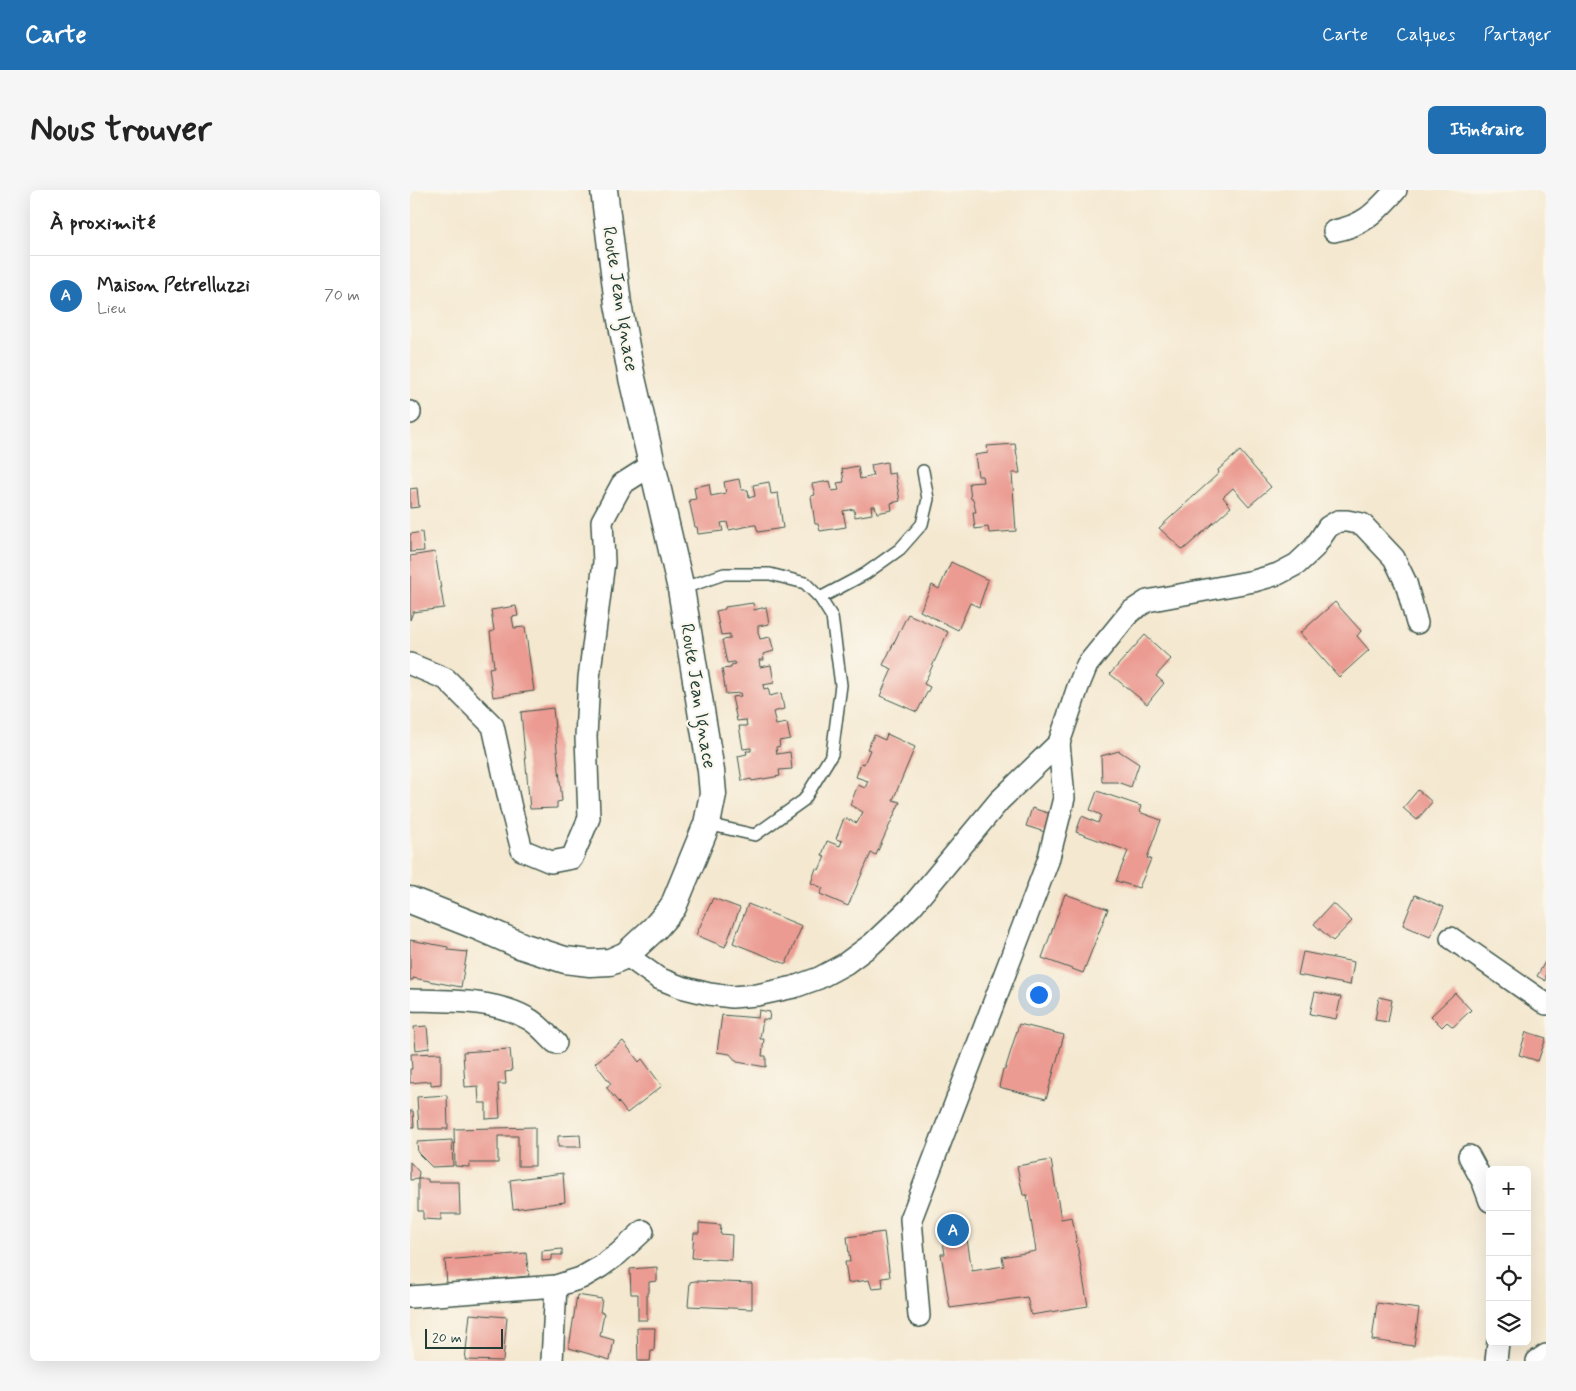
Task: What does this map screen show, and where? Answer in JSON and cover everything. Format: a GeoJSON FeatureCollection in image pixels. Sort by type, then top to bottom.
{"type":"FeatureCollection","features":[{"type":"Feature","properties":{"kind":"street","name":"Route Jean Ignace"},"geometry":{"type":"LineString","coordinates":[[410,900],[522,946],[565,960],[590,963],[610,962],[626,955],[656,928],[673,906],[707,824],[713,794],[711,771],[681,589],[632,378],[618,304],[604,190]]}},
{"type":"Feature","properties":{"kind":"street"},"geometry":{"type":"LineString","coordinates":[[1334,231],[1352,228],[1368,219],[1396,190]]}},
{"type":"Feature","properties":{"kind":"street"},"geometry":{"type":"LineString","coordinates":[[410,664],[446,679],[493,726],[522,850],[551,862],[572,858],[589,818],[586,738],[589,678],[604,562],[602,521],[622,484],[652,465]]}},
{"type":"Feature","properties":{"kind":"street"},"geometry":{"type":"LineString","coordinates":[[919,1316],[910,1220],[1048,861],[1064,798],[1060,743],[1078,687],[1087,666],[1130,612],[1147,601],[1254,581],[1278,574],[1297,564],[1314,548],[1328,527],[1338,521],[1362,524],[1394,558],[1406,583],[1416,623]]}},
{"type":"Feature","properties":{"kind":"street"},"geometry":{"type":"LineString","coordinates":[[626,955],[658,978],[708,994],[732,997],[757,995],[785,989],[819,978],[845,964],[872,944],[911,906],[999,801],[1060,743]]}},
{"type":"Feature","properties":{"kind":"street"},"geometry":{"type":"LineString","coordinates":[[1451,938],[1546,1004]]}},
{"type":"Feature","properties":{"kind":"street"},"geometry":{"type":"LineString","coordinates":[[410,1000],[462,1002],[502,1007],[529,1018],[556,1043]]}},
{"type":"Feature","properties":{"kind":"street"},"geometry":{"type":"LineString","coordinates":[[1469,1156],[1486,1190]]}},
{"type":"Feature","properties":{"kind":"street"},"geometry":{"type":"LineString","coordinates":[[410,1296],[556,1286],[581,1278],[600,1267],[618,1254],[643,1231]]}},
{"type":"Feature","properties":{"kind":"street"},"geometry":{"type":"LineString","coordinates":[[552,1361],[556,1286]]}},
{"type":"Feature","properties":{"kind":"street"},"geometry":{"type":"LineString","coordinates":[[1496,1361],[1498,1346]]}},
{"type":"Feature","properties":{"kind":"street"},"geometry":{"type":"LineString","coordinates":[[1537,1361],[1546,1355]]}},
{"type":"Feature","properties":{"kind":"lane"},"geometry":{"type":"LineString","coordinates":[[820,598],[865,574],[900,549],[922,524],[928,499],[923,471]]}},
{"type":"Feature","properties":{"kind":"lane"},"geometry":{"type":"LineString","coordinates":[[681,589],[724,574],[770,574],[805,583],[820,598],[832,617],[841,685],[832,754],[804,800],[755,834],[707,824]]}},
{"type":"Feature","properties":{"kind":"building"},"geometry":{"type":"Polygon","coordinates":[[[1015,444],[1020,473],[1012,473],[1016,531],[989,533],[988,527],[975,529],[973,512],[976,512],[973,499],[971,499],[969,483],[983,482],[982,476],[978,476],[975,455],[988,453],[987,446],[1015,444]]]}},
{"type":"Feature","properties":{"kind":"building"},"geometry":{"type":"Polygon","coordinates":[[[1240,451],[1271,487],[1249,506],[1233,488],[1223,497],[1231,507],[1183,550],[1159,528],[1240,451]]]}},
{"type":"Feature","properties":{"kind":"building"},"geometry":{"type":"Polygon","coordinates":[[[887,462],[888,474],[895,473],[900,501],[891,503],[892,510],[877,513],[875,506],[871,506],[872,514],[855,517],[854,509],[843,511],[846,527],[820,531],[818,524],[815,524],[811,496],[815,495],[812,484],[830,481],[832,491],[839,490],[837,483],[844,482],[842,469],[858,466],[860,479],[873,476],[871,465],[887,462]]]}},
{"type":"Feature","properties":{"kind":"building"},"geometry":{"type":"Polygon","coordinates":[[[739,479],[741,490],[748,490],[749,498],[755,496],[753,485],[769,482],[771,494],[778,493],[783,528],[758,532],[756,525],[754,525],[729,530],[727,522],[721,523],[723,531],[698,534],[689,500],[696,499],[694,487],[709,484],[711,496],[726,493],[724,482],[739,479]]]}},
{"type":"Feature","properties":{"kind":"building"},"geometry":{"type":"Polygon","coordinates":[[[417,488],[419,507],[410,508],[410,489],[417,488]]]}},
{"type":"Feature","properties":{"kind":"building"},"geometry":{"type":"Polygon","coordinates":[[[422,532],[424,551],[410,552],[410,534],[422,532]]]}},
{"type":"Feature","properties":{"kind":"building"},"geometry":{"type":"Polygon","coordinates":[[[435,552],[444,608],[413,612],[410,620],[410,556],[435,552]]]}},
{"type":"Feature","properties":{"kind":"building"},"geometry":{"type":"Polygon","coordinates":[[[951,562],[988,580],[979,607],[970,603],[958,630],[920,611],[932,585],[939,589],[951,562]]]}},
{"type":"Feature","properties":{"kind":"building"},"geometry":{"type":"Polygon","coordinates":[[[1335,602],[1361,631],[1357,636],[1369,650],[1339,677],[1300,633],[1335,602]]]}},
{"type":"Feature","properties":{"kind":"building"},"geometry":{"type":"Polygon","coordinates":[[[753,603],[754,610],[766,607],[769,624],[758,626],[758,632],[760,639],[770,637],[774,651],[763,654],[764,660],[759,660],[760,667],[771,665],[774,683],[763,685],[764,689],[768,688],[770,696],[781,693],[784,709],[773,712],[776,725],[787,723],[790,739],[779,741],[780,746],[776,747],[777,754],[790,752],[792,769],[779,770],[780,776],[742,781],[738,756],[747,754],[746,751],[751,751],[751,748],[743,749],[739,726],[747,726],[746,720],[737,721],[732,697],[741,696],[740,693],[726,694],[722,669],[731,668],[731,665],[736,664],[735,662],[727,663],[722,640],[730,639],[730,634],[721,635],[716,611],[725,609],[725,607],[753,603]]]}},
{"type":"Feature","properties":{"kind":"building"},"geometry":{"type":"Polygon","coordinates":[[[516,606],[518,616],[512,617],[514,628],[525,627],[534,691],[493,697],[489,668],[494,667],[490,632],[494,631],[491,610],[516,606]]]}},
{"type":"Feature","properties":{"kind":"building"},"geometry":{"type":"Polygon","coordinates":[[[908,614],[948,632],[924,684],[930,687],[917,712],[880,696],[892,669],[883,665],[908,614]]]}},
{"type":"Feature","properties":{"kind":"building"},"geometry":{"type":"Polygon","coordinates":[[[1145,635],[1171,659],[1156,676],[1164,683],[1147,704],[1110,674],[1145,635]]]}},
{"type":"Feature","properties":{"kind":"building"},"geometry":{"type":"Polygon","coordinates":[[[553,708],[562,801],[557,802],[557,808],[530,809],[521,712],[553,708]]]}},
{"type":"Feature","properties":{"kind":"building"},"geometry":{"type":"Polygon","coordinates":[[[887,734],[915,747],[893,800],[900,802],[876,855],[871,853],[848,906],[820,894],[823,888],[811,883],[816,868],[819,870],[825,857],[822,855],[827,841],[840,846],[842,841],[836,839],[844,818],[857,823],[863,812],[850,805],[858,785],[865,788],[868,781],[856,777],[861,763],[864,764],[870,750],[867,749],[874,735],[885,740],[887,734]]]}},
{"type":"Feature","properties":{"kind":"building"},"geometry":{"type":"Polygon","coordinates":[[[1119,751],[1139,764],[1131,787],[1117,782],[1102,782],[1101,756],[1119,751]]]}},
{"type":"Feature","properties":{"kind":"building"},"geometry":{"type":"Polygon","coordinates":[[[1418,790],[1432,802],[1417,820],[1403,808],[1418,790]]]}},
{"type":"Feature","properties":{"kind":"building"},"geometry":{"type":"Polygon","coordinates":[[[1097,791],[1141,806],[1139,812],[1161,820],[1147,858],[1151,859],[1139,888],[1116,881],[1128,851],[1076,832],[1082,816],[1098,823],[1101,815],[1090,810],[1097,791]]]}},
{"type":"Feature","properties":{"kind":"building"},"geometry":{"type":"Polygon","coordinates":[[[1032,808],[1054,815],[1048,833],[1026,826],[1032,808]]]}},
{"type":"Feature","properties":{"kind":"building"},"geometry":{"type":"Polygon","coordinates":[[[1065,894],[1108,909],[1083,973],[1042,958],[1065,894]]]}},
{"type":"Feature","properties":{"kind":"building"},"geometry":{"type":"Polygon","coordinates":[[[1415,895],[1444,907],[1430,937],[1403,925],[1415,895]]]}},
{"type":"Feature","properties":{"kind":"building"},"geometry":{"type":"Polygon","coordinates":[[[713,898],[740,908],[725,947],[696,935],[713,898]]]}},
{"type":"Feature","properties":{"kind":"building"},"geometry":{"type":"Polygon","coordinates":[[[1333,903],[1352,921],[1333,941],[1314,924],[1333,903]]]}},
{"type":"Feature","properties":{"kind":"building"},"geometry":{"type":"Polygon","coordinates":[[[748,904],[802,926],[786,964],[733,943],[748,904]]]}},
{"type":"Feature","properties":{"kind":"building"},"geometry":{"type":"Polygon","coordinates":[[[410,940],[448,947],[448,950],[467,952],[461,987],[413,978],[413,980],[410,980],[410,940]]]}},
{"type":"Feature","properties":{"kind":"building"},"geometry":{"type":"Polygon","coordinates":[[[1303,952],[1354,962],[1350,985],[1298,975],[1303,952]]]}},
{"type":"Feature","properties":{"kind":"building"},"geometry":{"type":"Polygon","coordinates":[[[1546,960],[1546,981],[1537,976],[1546,960]]]}},
{"type":"Feature","properties":{"kind":"building"},"geometry":{"type":"Polygon","coordinates":[[[1315,992],[1341,997],[1336,1019],[1310,1014],[1315,992]]]}},
{"type":"Feature","properties":{"kind":"building"},"geometry":{"type":"Polygon","coordinates":[[[1455,993],[1471,1010],[1453,1027],[1447,1022],[1442,1027],[1431,1016],[1455,993]]]}},
{"type":"Feature","properties":{"kind":"building"},"geometry":{"type":"Polygon","coordinates":[[[1379,997],[1392,1000],[1388,1022],[1375,1020],[1379,997]]]}},
{"type":"Feature","properties":{"kind":"building"},"geometry":{"type":"Polygon","coordinates":[[[759,1010],[770,1012],[769,1020],[763,1019],[760,1039],[764,1039],[762,1056],[766,1056],[766,1067],[737,1062],[730,1054],[717,1052],[722,1015],[758,1018],[759,1010]]]}},
{"type":"Feature","properties":{"kind":"building"},"geometry":{"type":"Polygon","coordinates":[[[1019,1024],[1064,1035],[1046,1099],[999,1087],[1003,1069],[1005,1070],[1019,1024]]]}},
{"type":"Feature","properties":{"kind":"building"},"geometry":{"type":"Polygon","coordinates":[[[427,1026],[429,1048],[416,1050],[414,1027],[427,1026]]]}},
{"type":"Feature","properties":{"kind":"building"},"geometry":{"type":"Polygon","coordinates":[[[1526,1032],[1546,1038],[1538,1061],[1519,1055],[1526,1032]]]}},
{"type":"Feature","properties":{"kind":"building"},"geometry":{"type":"Polygon","coordinates":[[[623,1041],[639,1062],[642,1059],[662,1086],[627,1113],[606,1087],[611,1084],[595,1063],[623,1041]]]}},
{"type":"Feature","properties":{"kind":"building"},"geometry":{"type":"Polygon","coordinates":[[[510,1049],[512,1071],[505,1072],[506,1084],[498,1084],[500,1118],[486,1119],[486,1103],[479,1103],[478,1086],[465,1087],[463,1052],[510,1049]]]}},
{"type":"Feature","properties":{"kind":"building"},"geometry":{"type":"Polygon","coordinates":[[[441,1053],[441,1084],[431,1085],[431,1081],[410,1083],[410,1069],[412,1069],[411,1054],[441,1053]]]}},
{"type":"Feature","properties":{"kind":"building"},"geometry":{"type":"Polygon","coordinates":[[[447,1095],[448,1129],[419,1129],[417,1097],[447,1095]]]}},
{"type":"Feature","properties":{"kind":"building"},"geometry":{"type":"Polygon","coordinates":[[[410,1111],[413,1111],[414,1127],[410,1127],[410,1111]]]}},
{"type":"Feature","properties":{"kind":"building"},"geometry":{"type":"Polygon","coordinates":[[[535,1127],[535,1166],[518,1166],[518,1136],[498,1136],[498,1163],[469,1163],[469,1167],[455,1166],[454,1129],[535,1127]]]}},
{"type":"Feature","properties":{"kind":"building"},"geometry":{"type":"Polygon","coordinates":[[[580,1135],[581,1147],[558,1147],[558,1136],[580,1135]]]}},
{"type":"Feature","properties":{"kind":"building"},"geometry":{"type":"Polygon","coordinates":[[[452,1140],[453,1166],[432,1167],[418,1153],[417,1142],[452,1140]]]}},
{"type":"Feature","properties":{"kind":"building"},"geometry":{"type":"Polygon","coordinates":[[[1051,1160],[1061,1219],[1072,1217],[1088,1306],[1031,1315],[1027,1297],[950,1308],[941,1254],[945,1254],[940,1225],[964,1220],[972,1271],[1004,1266],[1002,1257],[1036,1251],[1027,1195],[1023,1195],[1017,1166],[1051,1160]]]}},
{"type":"Feature","properties":{"kind":"building"},"geometry":{"type":"Polygon","coordinates":[[[410,1162],[419,1172],[418,1179],[410,1180],[410,1162]]]}},
{"type":"Feature","properties":{"kind":"building"},"geometry":{"type":"Polygon","coordinates":[[[563,1173],[565,1202],[513,1209],[510,1180],[563,1173]]]}},
{"type":"Feature","properties":{"kind":"building"},"geometry":{"type":"Polygon","coordinates":[[[418,1179],[428,1179],[428,1182],[459,1182],[460,1214],[441,1214],[441,1220],[423,1219],[423,1211],[418,1211],[418,1179]]]}},
{"type":"Feature","properties":{"kind":"building"},"geometry":{"type":"Polygon","coordinates":[[[699,1223],[721,1225],[720,1234],[732,1235],[731,1260],[692,1258],[694,1233],[699,1233],[699,1223]]]}},
{"type":"Feature","properties":{"kind":"building"},"geometry":{"type":"Polygon","coordinates":[[[884,1232],[890,1277],[882,1278],[883,1288],[872,1289],[869,1280],[848,1283],[845,1262],[850,1262],[847,1237],[884,1232]]]}},
{"type":"Feature","properties":{"kind":"building"},"geometry":{"type":"Polygon","coordinates":[[[562,1249],[562,1255],[552,1255],[552,1260],[542,1261],[542,1251],[562,1249]]]}},
{"type":"Feature","properties":{"kind":"building"},"geometry":{"type":"Polygon","coordinates":[[[526,1253],[529,1276],[447,1284],[445,1260],[526,1253]]]}},
{"type":"Feature","properties":{"kind":"building"},"geometry":{"type":"Polygon","coordinates":[[[657,1267],[657,1281],[649,1282],[647,1320],[638,1320],[638,1294],[631,1294],[630,1269],[657,1267]]]}},
{"type":"Feature","properties":{"kind":"building"},"geometry":{"type":"Polygon","coordinates":[[[690,1282],[752,1283],[752,1309],[688,1306],[690,1282]]]}},
{"type":"Feature","properties":{"kind":"building"},"geometry":{"type":"Polygon","coordinates":[[[577,1295],[602,1299],[600,1312],[604,1313],[600,1336],[614,1340],[610,1360],[569,1348],[577,1295]]]}},
{"type":"Feature","properties":{"kind":"building"},"geometry":{"type":"Polygon","coordinates":[[[1377,1303],[1419,1309],[1414,1346],[1372,1340],[1377,1303]]]}},
{"type":"Feature","properties":{"kind":"building"},"geometry":{"type":"Polygon","coordinates":[[[470,1314],[507,1317],[503,1361],[465,1360],[470,1314]]]}},
{"type":"Feature","properties":{"kind":"building"},"geometry":{"type":"Polygon","coordinates":[[[637,1328],[655,1328],[654,1351],[651,1351],[650,1361],[638,1361],[637,1328]]]}},
{"type":"Feature","properties":{"kind":"place","name":"Maison Petrelluzzi"},"geometry":{"type":"Point","coordinates":[953,1230]}}]}
